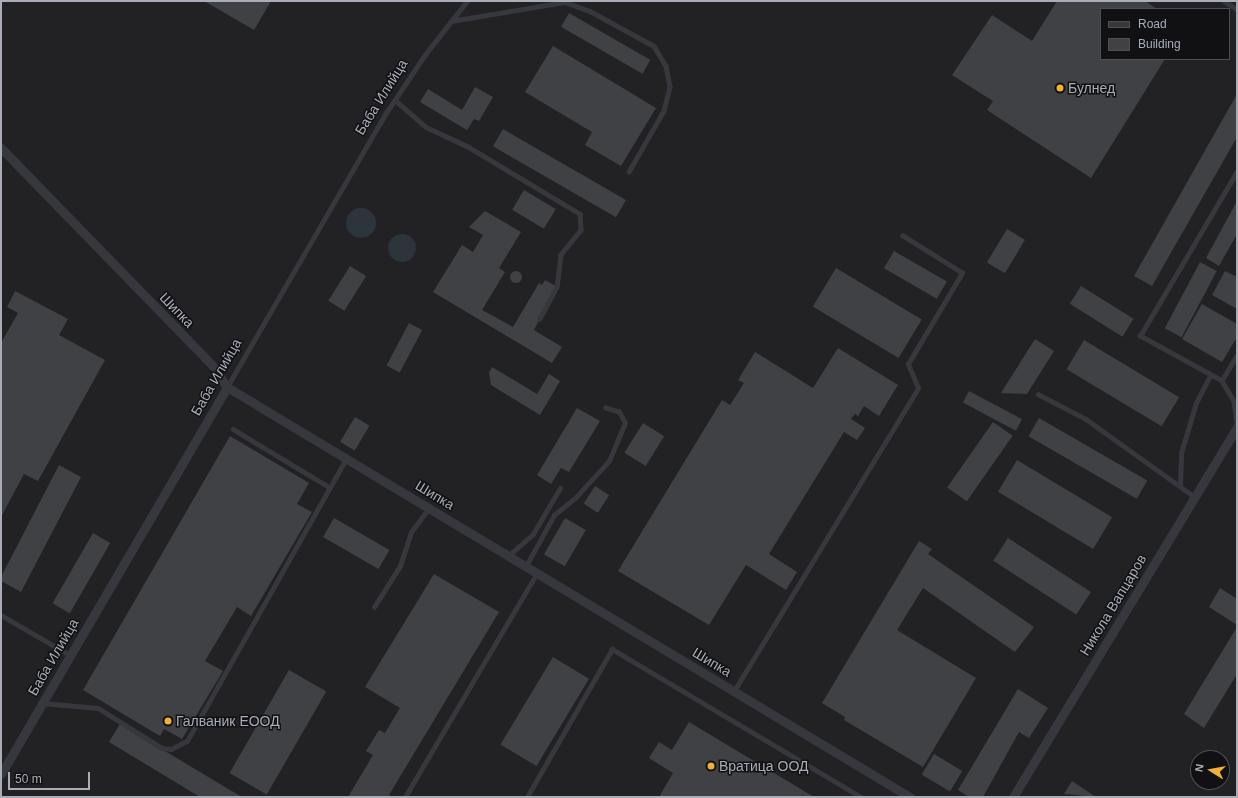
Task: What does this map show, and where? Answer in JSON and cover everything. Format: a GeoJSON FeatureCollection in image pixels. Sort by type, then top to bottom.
{"type":"FeatureCollection","features":[{"type":"Feature","properties":{"kind":"street","name":"Шипка"},"geometry":{"type":"LineString","coordinates":[[2,151],[212,365],[227,387],[910,797]]}},
{"type":"Feature","properties":{"kind":"street","name":"Баба Илийца"},"geometry":{"type":"LineString","coordinates":[[1,774],[227,387]]}},
{"type":"Feature","properties":{"kind":"street","name":"Никола Вапцаров"},"geometry":{"type":"LineString","coordinates":[[1013,797],[1237,427]]}},
{"type":"Feature","properties":{"kind":"lane","name":"Баба Илийца"},"geometry":{"type":"LineString","coordinates":[[227,387],[395,100],[467,1]]}},
{"type":"Feature","properties":{"kind":"lane"},"geometry":{"type":"LineString","coordinates":[[1224,1],[1237,9]]}},
{"type":"Feature","properties":{"kind":"lane"},"geometry":{"type":"LineString","coordinates":[[451,21],[565,2],[590,11],[654,46],[666,66],[670,87],[664,111],[629,172]]}},
{"type":"Feature","properties":{"kind":"lane"},"geometry":{"type":"LineString","coordinates":[[395,100],[426,127],[467,146],[580,214],[580,230],[560,255],[558,287],[540,319]]}},
{"type":"Feature","properties":{"kind":"lane"},"geometry":{"type":"LineString","coordinates":[[1237,171],[1140,336],[1222,381],[1234,401],[1237,422]]}},
{"type":"Feature","properties":{"kind":"lane"},"geometry":{"type":"LineString","coordinates":[[734,691],[918,388],[908,364],[962,273],[903,236]]}},
{"type":"Feature","properties":{"kind":"lane"},"geometry":{"type":"LineString","coordinates":[[1222,381],[1237,356]]}},
{"type":"Feature","properties":{"kind":"lane"},"geometry":{"type":"LineString","coordinates":[[1180,486],[1183,446],[1196,403],[1210,374]]}},
{"type":"Feature","properties":{"kind":"lane"},"geometry":{"type":"LineString","coordinates":[[1038,394],[1086,419],[1195,497]]}},
{"type":"Feature","properties":{"kind":"lane"},"geometry":{"type":"LineString","coordinates":[[526,566],[554,516],[576,497],[609,461],[625,423],[619,412],[606,408]]}},
{"type":"Feature","properties":{"kind":"lane"},"geometry":{"type":"LineString","coordinates":[[233,430],[330,487]]}},
{"type":"Feature","properties":{"kind":"lane"},"geometry":{"type":"LineString","coordinates":[[42,703],[98,708],[162,748],[175,748],[187,741],[346,458]]}},
{"type":"Feature","properties":{"kind":"lane"},"geometry":{"type":"LineString","coordinates":[[508,556],[533,534],[560,488]]}},
{"type":"Feature","properties":{"kind":"lane"},"geometry":{"type":"LineString","coordinates":[[374,607],[400,566],[408,538],[429,508]]}},
{"type":"Feature","properties":{"kind":"lane"},"geometry":{"type":"LineString","coordinates":[[405,797],[537,574]]}},
{"type":"Feature","properties":{"kind":"lane"},"geometry":{"type":"LineString","coordinates":[[1,615],[70,655]]}},
{"type":"Feature","properties":{"kind":"lane"},"geometry":{"type":"LineString","coordinates":[[527,797],[612,650],[861,797]]}},
{"type":"Feature","properties":{"kind":"shaded area"},"geometry":{"type":"Polygon","coordinates":[[[1,1],[1237,1],[1237,797],[1,797],[1,1]]]}},
{"type":"Feature","properties":{"kind":"shaded area"},"geometry":{"type":"Polygon","coordinates":[[[361,208],[371,213],[376,223],[371,233],[361,238],[351,233],[346,223],[351,213],[361,208]]]}},
{"type":"Feature","properties":{"kind":"shaded area"},"geometry":{"type":"Polygon","coordinates":[[[402,234],[412,238],[416,248],[412,258],[402,262],[392,258],[388,248],[392,238],[402,234]]]}},
{"type":"Feature","properties":{"kind":"building"},"geometry":{"type":"Polygon","coordinates":[[[204,1],[271,1],[254,30],[204,1]]]}},
{"type":"Feature","properties":{"kind":"building","name":"Булнед"},"geometry":{"type":"Polygon","coordinates":[[[1057,1],[1145,1],[1156,8],[1100,8],[1100,60],[1164,60],[1091,178],[987,110],[993,101],[952,75],[992,15],[1032,41],[1057,1]]]}},
{"type":"Feature","properties":{"kind":"building"},"geometry":{"type":"Polygon","coordinates":[[[569,13],[650,60],[642,74],[561,27],[569,13]]]}},
{"type":"Feature","properties":{"kind":"building"},"geometry":{"type":"Polygon","coordinates":[[[553,46],[656,108],[621,166],[585,145],[592,132],[525,92],[553,46]]]}},
{"type":"Feature","properties":{"kind":"building"},"geometry":{"type":"Polygon","coordinates":[[[475,87],[493,97],[479,121],[474,119],[467,130],[420,102],[428,89],[462,110],[475,87]]]}},
{"type":"Feature","properties":{"kind":"building"},"geometry":{"type":"Polygon","coordinates":[[[1237,94],[1237,137],[1152,286],[1134,276],[1237,94]]]}},
{"type":"Feature","properties":{"kind":"building"},"geometry":{"type":"Polygon","coordinates":[[[503,129],[626,200],[616,217],[493,146],[503,129]]]}},
{"type":"Feature","properties":{"kind":"building"},"geometry":{"type":"Polygon","coordinates":[[[524,190],[556,209],[544,229],[512,210],[524,190]]]}},
{"type":"Feature","properties":{"kind":"building"},"geometry":{"type":"Polygon","coordinates":[[[1237,201],[1237,234],[1219,266],[1206,258],[1237,201]]]}},
{"type":"Feature","properties":{"kind":"building"},"geometry":{"type":"Polygon","coordinates":[[[485,211],[521,232],[499,268],[505,272],[482,310],[513,327],[539,283],[542,285],[545,280],[556,286],[534,330],[562,347],[552,363],[433,292],[462,245],[473,252],[483,235],[469,227],[485,211]]]}},
{"type":"Feature","properties":{"kind":"building"},"geometry":{"type":"Polygon","coordinates":[[[1007,229],[1025,240],[1005,273],[987,262],[1007,229]]]}},
{"type":"Feature","properties":{"kind":"building"},"geometry":{"type":"Polygon","coordinates":[[[894,251],[947,281],[937,299],[884,268],[894,251]]]}},
{"type":"Feature","properties":{"kind":"building"},"geometry":{"type":"Polygon","coordinates":[[[1200,262],[1217,271],[1182,337],[1165,328],[1200,262]]]}},
{"type":"Feature","properties":{"kind":"building"},"geometry":{"type":"Polygon","coordinates":[[[350,266],[366,276],[344,311],[328,301],[350,266]]]}},
{"type":"Feature","properties":{"kind":"building"},"geometry":{"type":"Polygon","coordinates":[[[836,268],[922,320],[899,358],[813,307],[836,268]]]}},
{"type":"Feature","properties":{"kind":"building"},"geometry":{"type":"Polygon","coordinates":[[[514,271],[518,271],[522,277],[518,283],[514,283],[510,279],[510,275],[514,271]]]}},
{"type":"Feature","properties":{"kind":"building"},"geometry":{"type":"Polygon","coordinates":[[[1225,271],[1237,277],[1237,309],[1212,295],[1225,271]]]}},
{"type":"Feature","properties":{"kind":"building"},"geometry":{"type":"Polygon","coordinates":[[[1081,286],[1134,319],[1122,337],[1070,304],[1081,286]]]}},
{"type":"Feature","properties":{"kind":"building"},"geometry":{"type":"Polygon","coordinates":[[[15,291],[68,319],[59,335],[105,360],[38,481],[24,474],[1,517],[1,343],[18,313],[7,307],[15,291]]]}},
{"type":"Feature","properties":{"kind":"building"},"geometry":{"type":"Polygon","coordinates":[[[1202,304],[1237,324],[1237,337],[1222,362],[1182,339],[1202,304]]]}},
{"type":"Feature","properties":{"kind":"building"},"geometry":{"type":"Polygon","coordinates":[[[409,323],[422,330],[400,372],[386,365],[409,323]]]}},
{"type":"Feature","properties":{"kind":"building"},"geometry":{"type":"Polygon","coordinates":[[[1035,339],[1054,351],[1027,394],[1001,393],[1035,339]]]}},
{"type":"Feature","properties":{"kind":"building"},"geometry":{"type":"Polygon","coordinates":[[[1084,340],[1179,397],[1162,426],[1066,369],[1084,340]]]}},
{"type":"Feature","properties":{"kind":"building"},"geometry":{"type":"Polygon","coordinates":[[[838,348],[898,385],[879,416],[864,406],[858,416],[855,414],[851,419],[865,428],[857,440],[844,432],[769,554],[797,572],[786,590],[746,565],[709,625],[618,571],[722,400],[730,405],[744,383],[738,380],[755,352],[813,388],[838,348]]]}},
{"type":"Feature","properties":{"kind":"building"},"geometry":{"type":"Polygon","coordinates":[[[492,367],[537,394],[549,374],[560,381],[540,415],[491,385],[489,373],[492,367]]]}},
{"type":"Feature","properties":{"kind":"building"},"geometry":{"type":"Polygon","coordinates":[[[969,391],[1022,419],[1016,431],[963,402],[969,391]]]}},
{"type":"Feature","properties":{"kind":"building"},"geometry":{"type":"Polygon","coordinates":[[[577,408],[600,421],[569,472],[561,468],[551,484],[537,475],[577,408]]]}},
{"type":"Feature","properties":{"kind":"building"},"geometry":{"type":"Polygon","coordinates":[[[355,417],[370,426],[355,451],[340,442],[355,417]]]}},
{"type":"Feature","properties":{"kind":"building"},"geometry":{"type":"Polygon","coordinates":[[[1039,418],[1147,480],[1137,499],[1028,436],[1039,418]]]}},
{"type":"Feature","properties":{"kind":"building"},"geometry":{"type":"Polygon","coordinates":[[[993,422],[1013,436],[967,501],[947,488],[993,422]]]}},
{"type":"Feature","properties":{"kind":"building"},"geometry":{"type":"Polygon","coordinates":[[[643,423],[664,436],[646,466],[624,453],[643,423]]]}},
{"type":"Feature","properties":{"kind":"building"},"geometry":{"type":"Polygon","coordinates":[[[230,436],[309,483],[297,504],[312,512],[251,616],[237,607],[205,661],[223,671],[182,739],[164,729],[160,736],[83,690],[230,436]]]}},
{"type":"Feature","properties":{"kind":"building"},"geometry":{"type":"Polygon","coordinates":[[[1017,460],[1112,517],[1093,549],[998,492],[1017,460]]]}},
{"type":"Feature","properties":{"kind":"building"},"geometry":{"type":"Polygon","coordinates":[[[59,465],[81,477],[21,592],[1,581],[1,577],[59,465]]]}},
{"type":"Feature","properties":{"kind":"building"},"geometry":{"type":"Polygon","coordinates":[[[595,486],[609,495],[598,513],[584,504],[595,486]]]}},
{"type":"Feature","properties":{"kind":"building"},"geometry":{"type":"Polygon","coordinates":[[[334,518],[389,550],[378,569],[323,537],[334,518]]]}},
{"type":"Feature","properties":{"kind":"building"},"geometry":{"type":"Polygon","coordinates":[[[565,518],[586,530],[565,566],[544,554],[565,518]]]}},
{"type":"Feature","properties":{"kind":"building"},"geometry":{"type":"Polygon","coordinates":[[[93,533],[110,543],[70,613],[52,603],[93,533]]]}},
{"type":"Feature","properties":{"kind":"building"},"geometry":{"type":"Polygon","coordinates":[[[1008,538],[1091,592],[1076,615],[993,561],[1008,538]]]}},
{"type":"Feature","properties":{"kind":"building"},"geometry":{"type":"Polygon","coordinates":[[[919,541],[932,549],[928,554],[1034,627],[1015,652],[923,588],[897,630],[976,678],[923,767],[844,720],[845,717],[822,703],[919,541]]]}},
{"type":"Feature","properties":{"kind":"building"},"geometry":{"type":"Polygon","coordinates":[[[434,574],[499,612],[389,795],[393,797],[348,797],[373,755],[366,751],[379,730],[385,733],[400,708],[365,687],[434,574]]]}},
{"type":"Feature","properties":{"kind":"building"},"geometry":{"type":"Polygon","coordinates":[[[1220,588],[1237,599],[1237,625],[1209,607],[1220,588]]]}},
{"type":"Feature","properties":{"kind":"building"},"geometry":{"type":"Polygon","coordinates":[[[1237,627],[1237,674],[1204,728],[1184,714],[1237,627]]]}},
{"type":"Feature","properties":{"kind":"building"},"geometry":{"type":"Polygon","coordinates":[[[553,657],[589,679],[536,766],[500,744],[553,657]]]}},
{"type":"Feature","properties":{"kind":"building"},"geometry":{"type":"Polygon","coordinates":[[[289,670],[326,692],[267,795],[229,773],[289,670]]]}},
{"type":"Feature","properties":{"kind":"building"},"geometry":{"type":"Polygon","coordinates":[[[1018,689],[1048,708],[1029,738],[1019,732],[983,797],[969,797],[958,790],[1018,689]]]}},
{"type":"Feature","properties":{"kind":"building","name":"Вратица ООД"},"geometry":{"type":"Polygon","coordinates":[[[689,722],[814,797],[659,797],[673,773],[649,758],[659,742],[672,750],[689,722]]]}},
{"type":"Feature","properties":{"kind":"building"},"geometry":{"type":"Polygon","coordinates":[[[120,724],[242,797],[200,797],[109,742],[120,724]]]}},
{"type":"Feature","properties":{"kind":"building"},"geometry":{"type":"Polygon","coordinates":[[[934,754],[962,771],[950,792],[922,775],[934,754]]]}},
{"type":"Feature","properties":{"kind":"building"},"geometry":{"type":"Polygon","coordinates":[[[1072,781],[1096,797],[1064,794],[1072,781]]]}},
{"type":"Feature","properties":{"kind":"place","name":"Булнед"},"geometry":{"type":"Point","coordinates":[1060,88]}},
{"type":"Feature","properties":{"kind":"place","name":"Галваник ЕООД"},"geometry":{"type":"Point","coordinates":[168,721]}},
{"type":"Feature","properties":{"kind":"place","name":"Вратица ООД"},"geometry":{"type":"Point","coordinates":[711,766]}}]}
